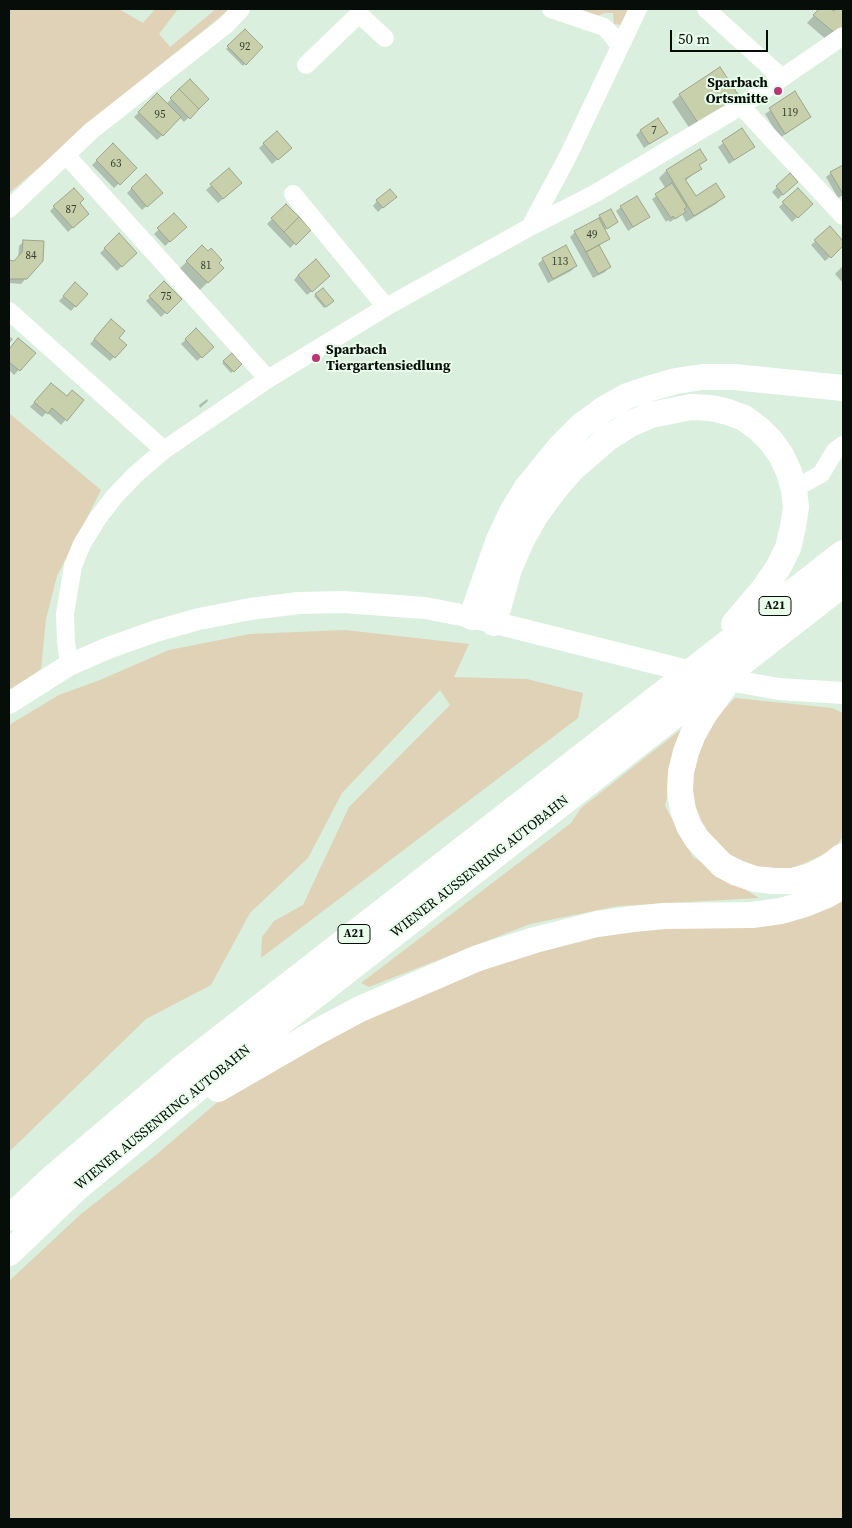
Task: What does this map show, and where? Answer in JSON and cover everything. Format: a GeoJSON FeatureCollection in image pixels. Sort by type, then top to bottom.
{"type":"FeatureCollection","features":[{"type":"Feature","properties":{"kind":"highway"},"geometry":{"type":"LineString","coordinates":[[483,620],[498,542],[511,514],[526,489],[561,446],[581,426],[604,409],[628,396],[651,388],[676,381],[702,377],[734,377],[843,388]]}},
{"type":"Feature","properties":{"kind":"highway"},"geometry":{"type":"LineString","coordinates":[[483,620],[535,516],[571,470],[608,438],[630,424],[651,415],[691,407],[711,408],[736,415],[759,428],[771,441],[781,455],[789,472],[794,489],[796,508],[788,548],[778,568],[763,590],[706,658]]}},
{"type":"Feature","properties":{"kind":"highway","name":"WIENER AUSSENRING AUTOBAHN"},"geometry":{"type":"LineString","coordinates":[[9,1218],[51,1179],[184,1067],[843,553]]}},
{"type":"Feature","properties":{"kind":"highway","name":"WIENER AUSSENRING AUTOBAHN"},"geometry":{"type":"LineString","coordinates":[[9,1253],[76,1189],[240,1054],[843,584]]}},
{"type":"Feature","properties":{"kind":"highway"},"geometry":{"type":"LineString","coordinates":[[740,665],[705,713],[686,752],[681,772],[680,791],[683,810],[689,826],[697,839],[722,864],[738,873],[755,879],[792,881],[811,876],[828,868],[843,856]]}},
{"type":"Feature","properties":{"kind":"highway"},"geometry":{"type":"LineString","coordinates":[[134,1140],[250,1070],[345,1017],[478,958],[535,940],[597,924],[664,916],[752,914],[781,911],[827,895],[843,886]]}},
{"type":"Feature","properties":{"kind":"main road"},"geometry":{"type":"LineString","coordinates":[[9,703],[69,665],[108,648],[156,631],[199,618],[250,609],[343,602],[416,607],[483,620],[710,677],[779,689],[843,694]]}},
{"type":"Feature","properties":{"kind":"street"},"geometry":{"type":"LineString","coordinates":[[9,209],[91,131],[226,25],[241,9]]}},
{"type":"Feature","properties":{"kind":"street"},"geometry":{"type":"LineString","coordinates":[[551,9],[604,27],[620,46]]}},
{"type":"Feature","properties":{"kind":"street"},"geometry":{"type":"LineString","coordinates":[[530,227],[568,156],[638,9]]}},
{"type":"Feature","properties":{"kind":"street"},"geometry":{"type":"LineString","coordinates":[[706,9],[782,78]]}},
{"type":"Feature","properties":{"kind":"street"},"geometry":{"type":"LineString","coordinates":[[306,65],[360,11],[385,38]]}},
{"type":"Feature","properties":{"kind":"street"},"geometry":{"type":"LineString","coordinates":[[69,665],[65,614],[72,566],[82,544],[114,497],[164,450],[268,379],[386,307],[530,227],[596,193],[741,106],[843,36]]}},
{"type":"Feature","properties":{"kind":"street"},"geometry":{"type":"LineString","coordinates":[[741,106],[843,216]]}},
{"type":"Feature","properties":{"kind":"street"},"geometry":{"type":"LineString","coordinates":[[66,155],[268,379]]}},
{"type":"Feature","properties":{"kind":"street"},"geometry":{"type":"LineString","coordinates":[[293,194],[386,307]]}},
{"type":"Feature","properties":{"kind":"street"},"geometry":{"type":"LineString","coordinates":[[9,311],[164,450]]}},
{"type":"Feature","properties":{"kind":"street"},"geometry":{"type":"LineString","coordinates":[[794,489],[820,474],[843,444]]}},
{"type":"Feature","properties":{"kind":"shaded area"},"geometry":{"type":"Polygon","coordinates":[[[9,9],[119,9],[143,23],[155,9],[178,9],[159,34],[170,47],[216,9],[230,9],[155,69],[9,193],[9,9]]]}},
{"type":"Feature","properties":{"kind":"shaded area"},"geometry":{"type":"Polygon","coordinates":[[[568,9],[628,9],[622,25],[614,24],[613,13],[605,13],[594,17],[568,9]]]}},
{"type":"Feature","properties":{"kind":"shaded area"},"geometry":{"type":"Polygon","coordinates":[[[9,413],[101,490],[57,576],[46,619],[41,669],[9,692],[9,413]]]}},
{"type":"Feature","properties":{"kind":"shaded area"},"geometry":{"type":"Polygon","coordinates":[[[345,630],[469,644],[454,677],[527,679],[583,693],[578,718],[261,958],[262,937],[274,921],[303,905],[349,807],[450,705],[440,690],[342,793],[308,858],[250,913],[211,985],[146,1019],[9,1152],[9,725],[59,695],[100,680],[169,650],[250,634],[345,630]]]}},
{"type":"Feature","properties":{"kind":"shaded area"},"geometry":{"type":"Polygon","coordinates":[[[735,698],[832,708],[843,713],[843,836],[834,850],[791,869],[759,867],[729,855],[702,827],[691,794],[693,760],[710,724],[735,698]]]}},
{"type":"Feature","properties":{"kind":"shaded area"},"geometry":{"type":"Polygon","coordinates":[[[684,727],[665,806],[693,857],[759,898],[618,906],[530,924],[369,987],[361,983],[571,823],[581,808],[684,727]]]}},
{"type":"Feature","properties":{"kind":"shaded area"},"geometry":{"type":"Polygon","coordinates":[[[843,894],[843,1519],[9,1519],[9,1281],[81,1214],[156,1155],[228,1093],[393,1001],[548,944],[843,894]]]}},
{"type":"Feature","properties":{"kind":"building"},"geometry":{"type":"Polygon","coordinates":[[[819,9],[831,9],[834,11],[835,9],[843,9],[843,25],[837,35],[813,15],[819,9]]]}},
{"type":"Feature","properties":{"kind":"building"},"geometry":{"type":"Polygon","coordinates":[[[245,29],[263,47],[246,65],[227,46],[245,29]]]}},
{"type":"Feature","properties":{"kind":"building"},"geometry":{"type":"Polygon","coordinates":[[[720,67],[739,96],[698,123],[679,94],[720,67]]]}},
{"type":"Feature","properties":{"kind":"building"},"geometry":{"type":"Polygon","coordinates":[[[190,79],[209,99],[199,109],[179,89],[190,79]]]}},
{"type":"Feature","properties":{"kind":"building"},"geometry":{"type":"Polygon","coordinates":[[[179,89],[199,109],[190,119],[170,98],[179,89]]]}},
{"type":"Feature","properties":{"kind":"building"},"geometry":{"type":"Polygon","coordinates":[[[795,91],[811,117],[785,134],[769,108],[795,91]]]}},
{"type":"Feature","properties":{"kind":"building"},"geometry":{"type":"Polygon","coordinates":[[[157,93],[181,117],[163,136],[138,112],[157,93]]]}},
{"type":"Feature","properties":{"kind":"building"},"geometry":{"type":"Polygon","coordinates":[[[658,118],[668,133],[649,144],[640,130],[658,118]]]}},
{"type":"Feature","properties":{"kind":"building"},"geometry":{"type":"Polygon","coordinates":[[[742,128],[755,147],[734,160],[722,141],[742,128]]]}},
{"type":"Feature","properties":{"kind":"building"},"geometry":{"type":"Polygon","coordinates":[[[277,131],[292,148],[278,160],[263,143],[277,131]]]}},
{"type":"Feature","properties":{"kind":"building"},"geometry":{"type":"Polygon","coordinates":[[[113,143],[137,168],[120,185],[96,160],[113,143]]]}},
{"type":"Feature","properties":{"kind":"building"},"geometry":{"type":"Polygon","coordinates":[[[700,149],[707,160],[699,165],[702,169],[685,179],[696,196],[716,183],[725,197],[694,216],[666,170],[700,149]]]}},
{"type":"Feature","properties":{"kind":"building"},"geometry":{"type":"Polygon","coordinates":[[[843,165],[843,194],[830,172],[843,165]]]}},
{"type":"Feature","properties":{"kind":"building"},"geometry":{"type":"Polygon","coordinates":[[[229,168],[242,183],[223,199],[210,184],[229,168]]]}},
{"type":"Feature","properties":{"kind":"building"},"geometry":{"type":"Polygon","coordinates":[[[790,173],[798,182],[783,195],[776,186],[790,173]]]}},
{"type":"Feature","properties":{"kind":"building"},"geometry":{"type":"Polygon","coordinates":[[[146,174],[163,193],[147,207],[131,188],[146,174]]]}},
{"type":"Feature","properties":{"kind":"building"},"geometry":{"type":"Polygon","coordinates":[[[672,183],[687,207],[684,209],[686,212],[675,219],[673,216],[671,218],[655,194],[672,183]]]}},
{"type":"Feature","properties":{"kind":"building"},"geometry":{"type":"Polygon","coordinates":[[[74,188],[84,199],[80,203],[89,214],[73,228],[53,206],[74,188]]]}},
{"type":"Feature","properties":{"kind":"building"},"geometry":{"type":"Polygon","coordinates":[[[798,188],[813,204],[798,218],[782,202],[798,188]]]}},
{"type":"Feature","properties":{"kind":"building"},"geometry":{"type":"Polygon","coordinates":[[[390,189],[397,197],[383,208],[376,200],[390,189]]]}},
{"type":"Feature","properties":{"kind":"building"},"geometry":{"type":"Polygon","coordinates":[[[637,196],[650,217],[633,227],[620,206],[637,196]]]}},
{"type":"Feature","properties":{"kind":"building"},"geometry":{"type":"Polygon","coordinates":[[[286,204],[299,217],[284,232],[271,218],[286,204]]]}},
{"type":"Feature","properties":{"kind":"building"},"geometry":{"type":"Polygon","coordinates":[[[611,209],[618,222],[607,229],[599,215],[611,209]]]}},
{"type":"Feature","properties":{"kind":"building"},"geometry":{"type":"Polygon","coordinates":[[[174,213],[187,227],[170,242],[157,228],[174,213]]]}},
{"type":"Feature","properties":{"kind":"building"},"geometry":{"type":"Polygon","coordinates":[[[299,217],[311,230],[296,245],[284,232],[299,217]]]}},
{"type":"Feature","properties":{"kind":"building"},"geometry":{"type":"Polygon","coordinates":[[[599,218],[610,239],[586,252],[574,231],[599,218]]]}},
{"type":"Feature","properties":{"kind":"building"},"geometry":{"type":"Polygon","coordinates":[[[830,226],[843,241],[843,246],[831,258],[814,240],[830,226]]]}},
{"type":"Feature","properties":{"kind":"building"},"geometry":{"type":"Polygon","coordinates":[[[119,233],[137,253],[122,267],[104,248],[119,233]]]}},
{"type":"Feature","properties":{"kind":"building"},"geometry":{"type":"Polygon","coordinates":[[[23,240],[44,241],[43,261],[27,279],[9,279],[9,260],[14,261],[22,252],[23,240]]]}},
{"type":"Feature","properties":{"kind":"building"},"geometry":{"type":"Polygon","coordinates":[[[202,245],[208,251],[211,248],[222,260],[219,263],[224,268],[208,283],[186,261],[202,245]]]}},
{"type":"Feature","properties":{"kind":"building"},"geometry":{"type":"Polygon","coordinates":[[[566,245],[577,266],[553,279],[542,258],[566,245]]]}},
{"type":"Feature","properties":{"kind":"building"},"geometry":{"type":"Polygon","coordinates":[[[599,245],[611,267],[598,274],[586,252],[599,245]]]}},
{"type":"Feature","properties":{"kind":"building"},"geometry":{"type":"Polygon","coordinates":[[[316,259],[330,276],[312,292],[298,275],[316,259]]]}},
{"type":"Feature","properties":{"kind":"building"},"geometry":{"type":"Polygon","coordinates":[[[164,281],[182,299],[167,314],[149,296],[164,281]]]}},
{"type":"Feature","properties":{"kind":"building"},"geometry":{"type":"Polygon","coordinates":[[[75,282],[88,294],[76,307],[63,296],[75,282]]]}},
{"type":"Feature","properties":{"kind":"building"},"geometry":{"type":"Polygon","coordinates":[[[323,288],[334,301],[326,307],[315,294],[323,288]]]}},
{"type":"Feature","properties":{"kind":"building"},"geometry":{"type":"Polygon","coordinates":[[[111,319],[125,331],[119,338],[127,345],[115,358],[94,339],[111,319]]]}},
{"type":"Feature","properties":{"kind":"building"},"geometry":{"type":"Polygon","coordinates":[[[196,328],[214,347],[202,358],[185,339],[196,328]]]}},
{"type":"Feature","properties":{"kind":"building"},"geometry":{"type":"Polygon","coordinates":[[[18,338],[36,353],[20,371],[9,362],[9,349],[18,338]]]}},
{"type":"Feature","properties":{"kind":"building"},"geometry":{"type":"Polygon","coordinates":[[[232,353],[242,364],[234,372],[223,361],[232,353]]]}},
{"type":"Feature","properties":{"kind":"building"},"geometry":{"type":"Polygon","coordinates":[[[51,383],[67,396],[72,390],[84,400],[67,421],[52,408],[48,414],[34,402],[51,383]]]}},
{"type":"Feature","properties":{"kind":"place","name":"Sparbach Ortsmitte"},"geometry":{"type":"Point","coordinates":[778,91]}},
{"type":"Feature","properties":{"kind":"place","name":"Sparbach Tiergartensiedlung"},"geometry":{"type":"Point","coordinates":[316,358]}}]}
